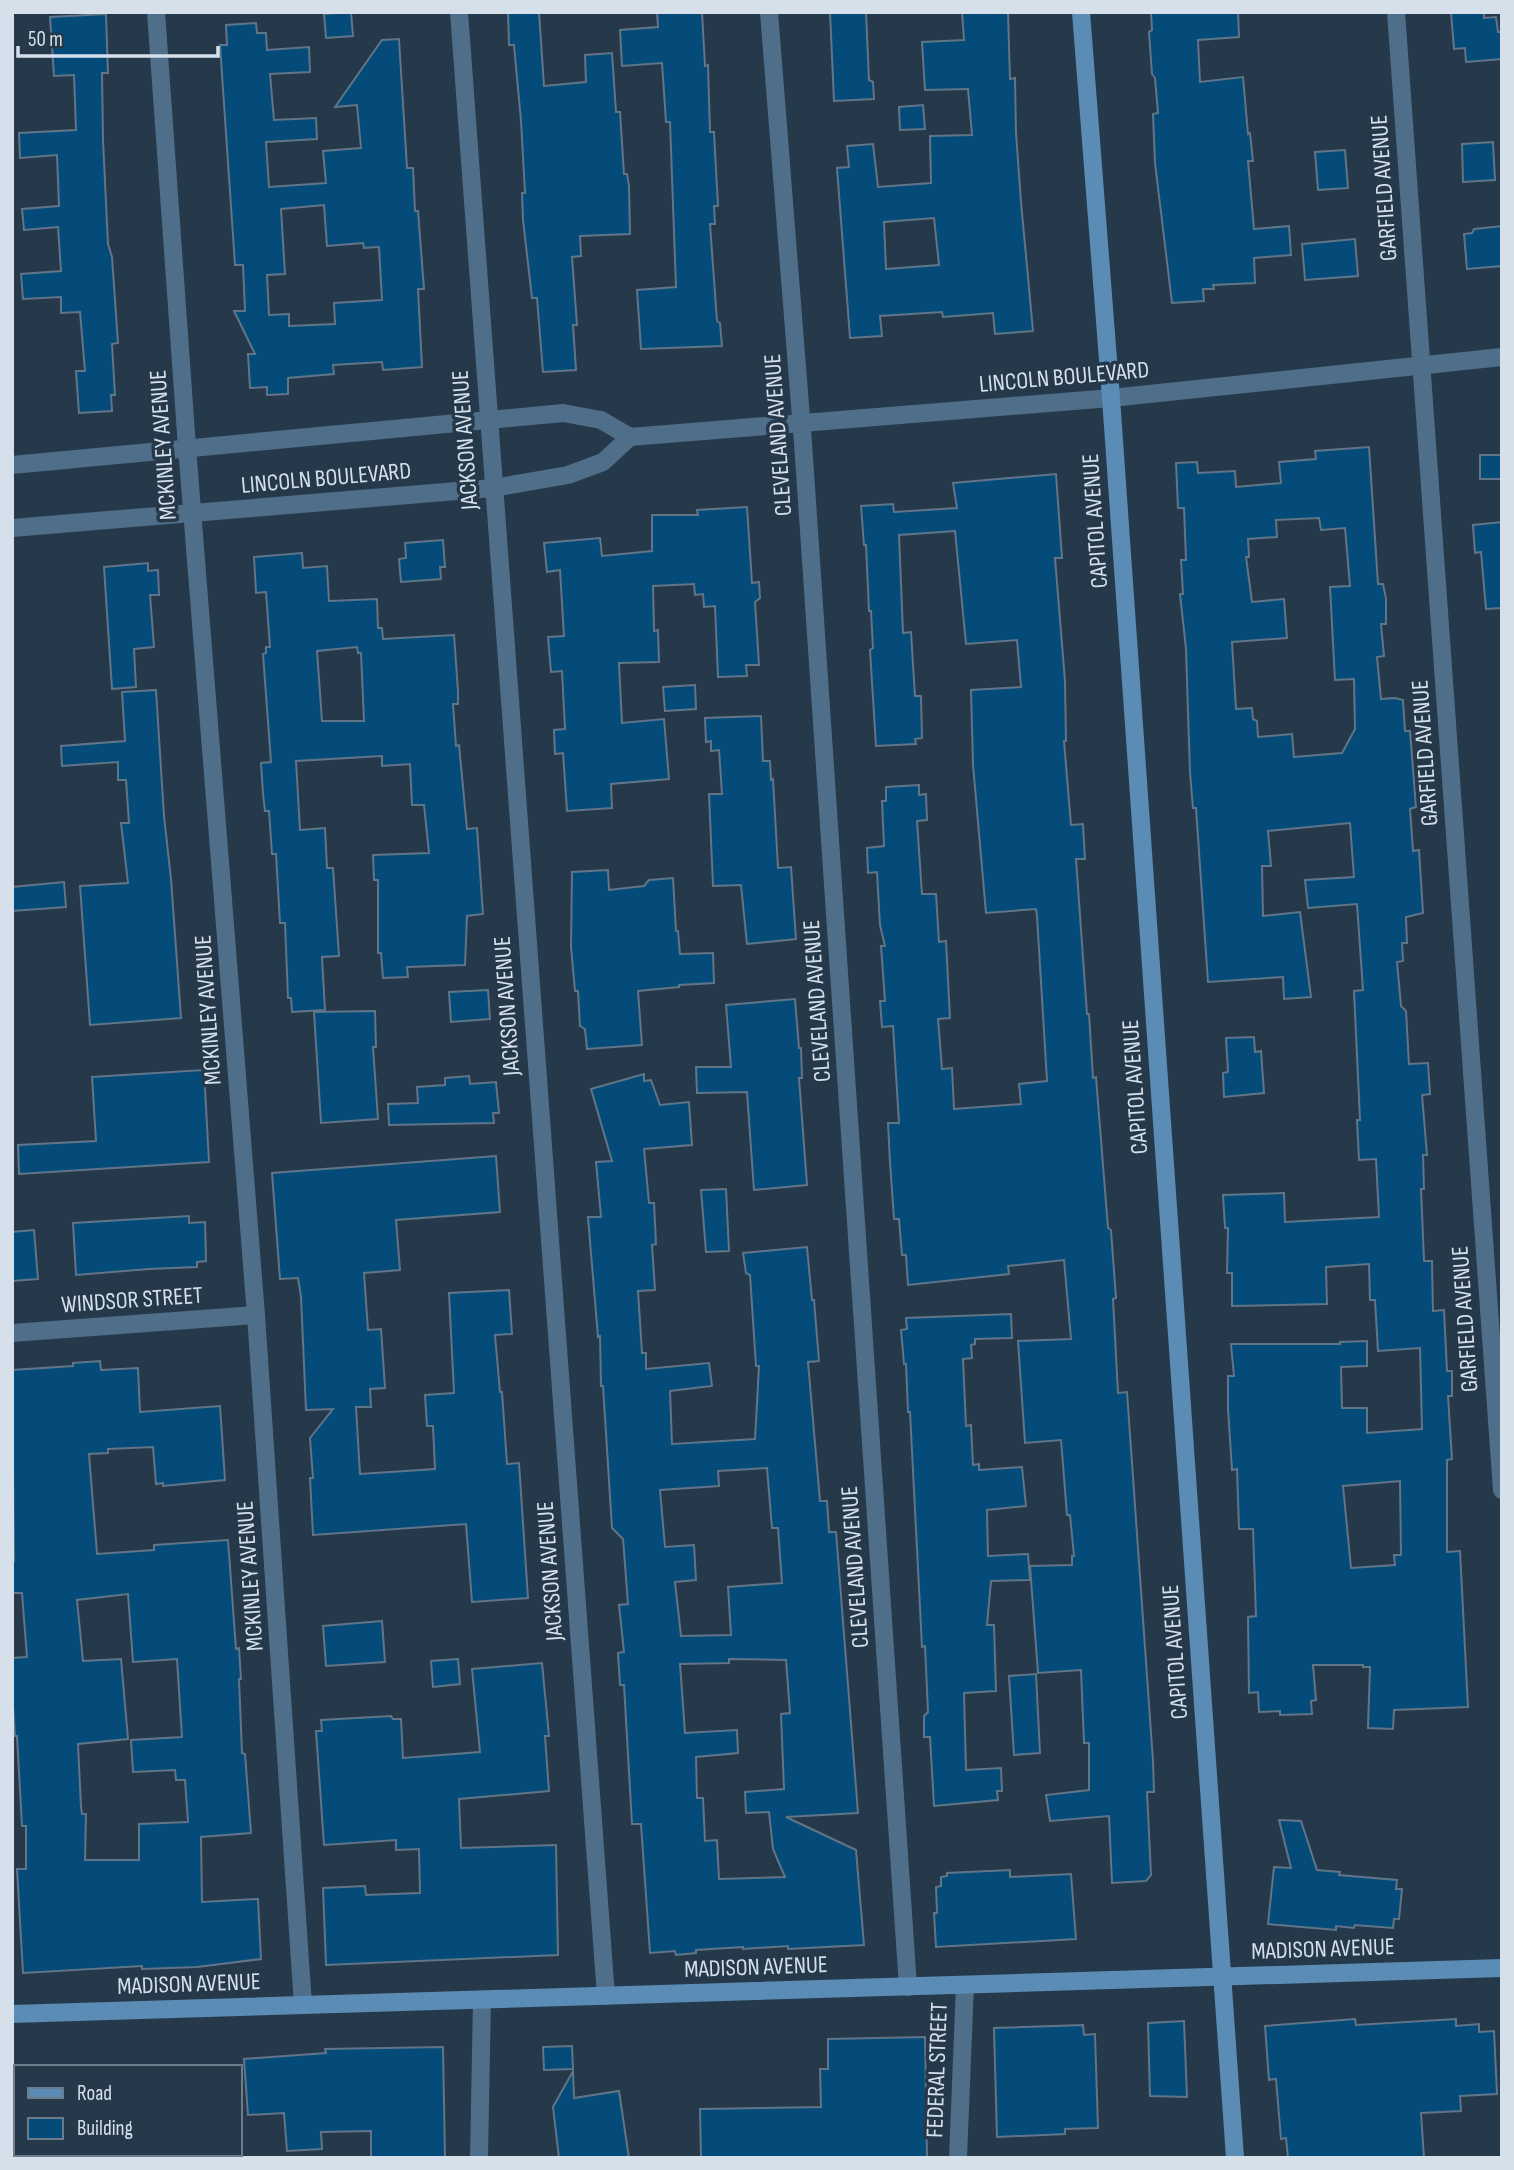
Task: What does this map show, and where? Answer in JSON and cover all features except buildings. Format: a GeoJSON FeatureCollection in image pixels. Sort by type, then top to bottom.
{"type":"FeatureCollection","features":[{"type":"Feature","properties":{"kind":"main road","name":"CAPITOL AVENUE"},"geometry":{"type":"LineString","coordinates":[[1081,12],[1111,398],[1235,2158]]}},
{"type":"Feature","properties":{"kind":"main road","name":"MADISON AVENUE"},"geometry":{"type":"LineString","coordinates":[[12,2014],[1502,1968]]}},
{"type":"Feature","properties":{"kind":"street","name":"MCKINLEY AVENUE"},"geometry":{"type":"LineString","coordinates":[[156,12],[192,514],[256,1315],[303,2005]]}},
{"type":"Feature","properties":{"kind":"street","name":"JACKSON AVENUE"},"geometry":{"type":"LineString","coordinates":[[459,12],[607,1996]]}},
{"type":"Feature","properties":{"kind":"street","name":"CLEVELAND AVENUE"},"geometry":{"type":"LineString","coordinates":[[769,12],[802,424],[908,1987]]}},
{"type":"Feature","properties":{"kind":"street","name":"GARFIELD AVENUE"},"geometry":{"type":"LineString","coordinates":[[1396,12],[1502,1490]]}},
{"type":"Feature","properties":{"kind":"street","name":"LINCOLN BOULEVARD"},"geometry":{"type":"LineString","coordinates":[[12,465],[564,413],[600,420],[630,437],[1111,398],[1502,357]]}},
{"type":"Feature","properties":{"kind":"street","name":"LINCOLN BOULEVARD"},"geometry":{"type":"LineString","coordinates":[[12,528],[493,488],[568,475],[603,463],[630,437]]}},
{"type":"Feature","properties":{"kind":"street","name":"WINDSOR STREET"},"geometry":{"type":"LineString","coordinates":[[12,1333],[256,1315]]}},
{"type":"Feature","properties":{"kind":"street","name":"FEDERAL STREET"},"geometry":{"type":"LineString","coordinates":[[958,2158],[965,1985]]}},
{"type":"Feature","properties":{"kind":"street"},"geometry":{"type":"LineString","coordinates":[[479,2158],[482,2000]]}}]}
